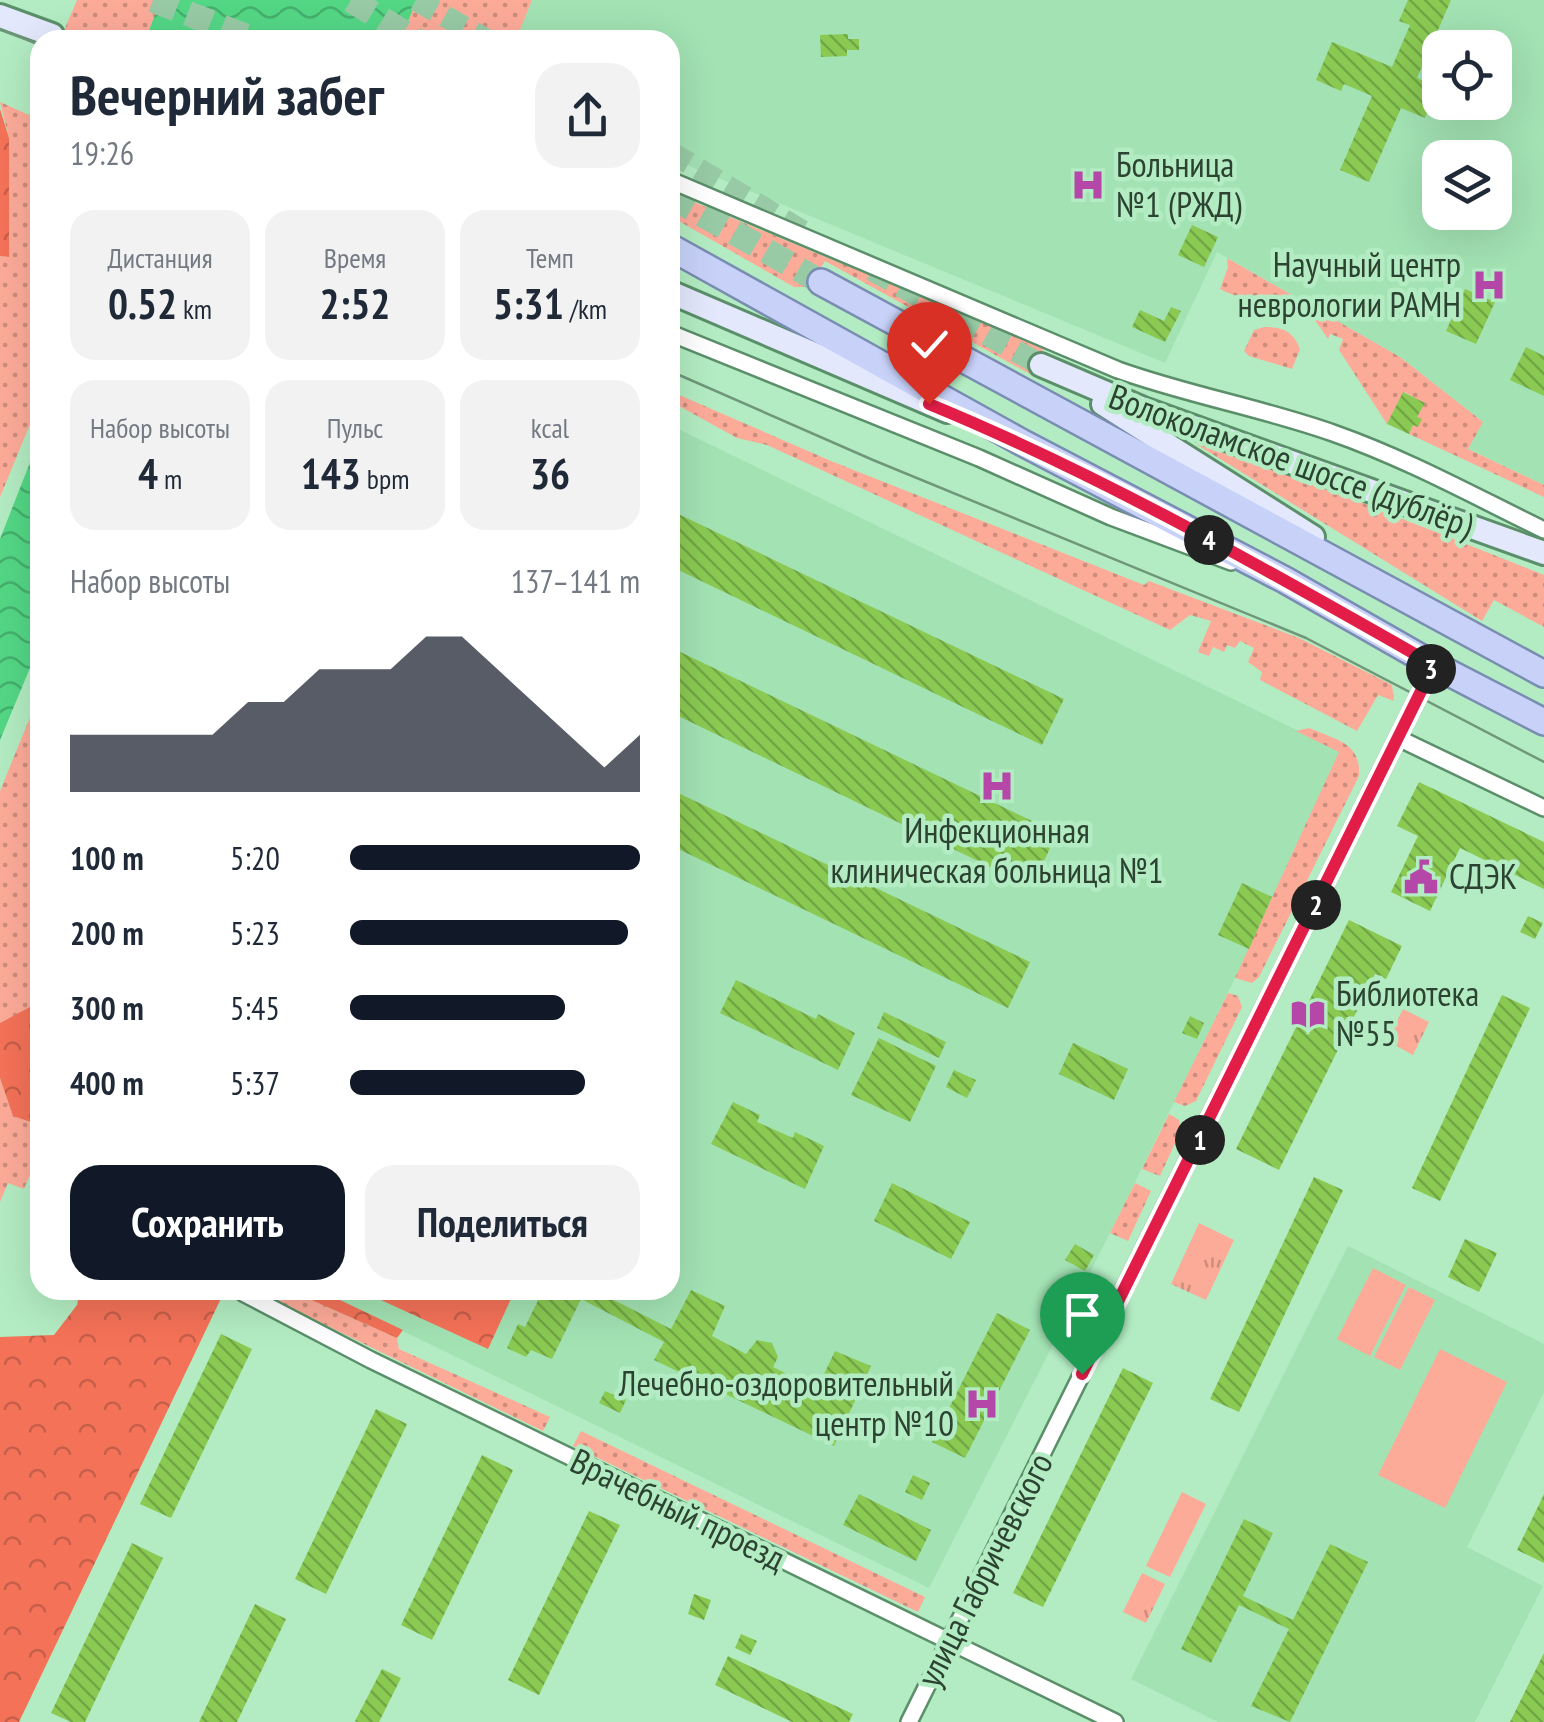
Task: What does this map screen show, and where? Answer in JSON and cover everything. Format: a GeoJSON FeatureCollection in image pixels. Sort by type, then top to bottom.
{"type":"FeatureCollection","features":[{"type":"Feature","properties":{"kind":"main road"},"geometry":{"type":"LineString","coordinates":[[0,16],[38,30]]}},
{"type":"Feature","properties":{"kind":"main road"},"geometry":{"type":"LineString","coordinates":[[680,253],[1021,442],[1286,580],[1434,665],[1544,722]]}},
{"type":"Feature","properties":{"kind":"main road"},"geometry":{"type":"LineString","coordinates":[[821,282],[1544,674]]}},
{"type":"Feature","properties":{"kind":"main road"},"geometry":{"type":"LineString","coordinates":[[680,296],[1021,442]]}},
{"type":"Feature","properties":{"kind":"main road","name":"Волоколамское шоссе (дублёр)"},"geometry":{"type":"LineString","coordinates":[[1463,631],[1041,365],[1146,410],[1544,553]]}},
{"type":"Feature","properties":{"kind":"street"},"geometry":{"type":"LineString","coordinates":[[680,184],[1118,370],[1329,432],[1391,455],[1544,530]]}},
{"type":"Feature","properties":{"kind":"street"},"geometry":{"type":"LineString","coordinates":[[680,337],[979,458],[1192,550],[1286,580]]}},
{"type":"Feature","properties":{"kind":"street","name":"улица Габричевского"},"geometry":{"type":"LineString","coordinates":[[908,1722],[1434,665]]}},
{"type":"Feature","properties":{"kind":"street"},"geometry":{"type":"LineString","coordinates":[[1398,738],[1544,808]]}},
{"type":"Feature","properties":{"kind":"street","name":"Врачебный проезд"},"geometry":{"type":"LineString","coordinates":[[257,1300],[388,1368],[1115,1722]]}},
{"type":"Feature","properties":{"kind":"shaded area","name":"Больница №1 (РЖД)"},"geometry":{"type":"Polygon","coordinates":[[[532,0],[1544,0],[1544,485],[1467,448],[1483,422],[1400,357],[1217,252],[1165,363],[680,162],[680,30],[520,30],[532,0]]]}},
{"type":"Feature","properties":{"kind":"shaded area"},"geometry":{"type":"Polygon","coordinates":[[[680,430],[1340,751],[1110,1233],[929,1588],[339,1300],[680,1300],[680,430]]]}},
{"type":"Feature","properties":{"kind":"shaded area"},"geometry":{"type":"Polygon","coordinates":[[[1348,1246],[1544,1344],[1544,1392],[1467,1547],[1543,1586],[1475,1722],[1218,1722],[1131,1679],[1348,1246]]]}},
{"type":"Feature","properties":{"kind":"green space"},"geometry":{"type":"Polygon","coordinates":[[[77,0],[161,0],[149,30],[64,30],[77,0]]]}},
{"type":"Feature","properties":{"kind":"green space"},"geometry":{"type":"Polygon","coordinates":[[[417,0],[532,0],[520,30],[404,30],[417,0]]]}},
{"type":"Feature","properties":{"kind":"green space"},"geometry":{"type":"Polygon","coordinates":[[[0,102],[29,115],[30,424],[0,497],[0,256],[8,257],[9,138],[0,102]]]}},
{"type":"Feature","properties":{"kind":"green space"},"geometry":{"type":"Polygon","coordinates":[[[0,109],[9,138],[9,257],[0,256],[0,109]]]}},
{"type":"Feature","properties":{"kind":"green space"},"geometry":{"type":"Polygon","coordinates":[[[680,196],[1044,348],[1030,374],[825,261],[809,287],[794,287],[680,222],[680,196]]]}},
{"type":"Feature","properties":{"kind":"green space"},"geometry":{"type":"Polygon","coordinates":[[[1227,258],[1400,357],[1483,422],[1468,449],[1544,485],[1544,497],[1409,434],[1413,425],[1418,426],[1417,417],[1424,403],[1404,392],[1387,424],[1339,350],[1343,339],[1330,334],[1328,339],[1312,317],[1292,300],[1274,295],[1241,296],[1220,289],[1227,258]]]}},
{"type":"Feature","properties":{"kind":"green space"},"geometry":{"type":"Polygon","coordinates":[[[1282,329],[1294,338],[1300,349],[1292,369],[1244,351],[1254,330],[1282,329]]]}},
{"type":"Feature","properties":{"kind":"green space"},"geometry":{"type":"Polygon","coordinates":[[[680,395],[831,461],[1144,585],[1149,581],[1299,638],[1392,685],[1394,701],[1378,695],[1357,731],[1260,680],[1262,672],[1248,662],[1254,648],[1240,641],[1235,648],[1227,645],[1224,652],[1213,647],[1209,656],[1198,652],[1211,621],[1190,615],[1170,630],[767,445],[737,438],[680,407],[680,395]]]}},
{"type":"Feature","properties":{"kind":"green space"},"geometry":{"type":"Polygon","coordinates":[[[1199,438],[1544,575],[1544,627],[1494,600],[1482,621],[1196,444],[1199,438]]]}},
{"type":"Feature","properties":{"kind":"green space"},"geometry":{"type":"Polygon","coordinates":[[[30,718],[30,1008],[0,1023],[0,791],[30,718]]]}},
{"type":"Feature","properties":{"kind":"green space"},"geometry":{"type":"Polygon","coordinates":[[[1309,728],[1351,749],[1359,765],[1359,776],[1259,977],[1252,983],[1235,978],[1339,752],[1296,731],[1309,728]]]}},
{"type":"Feature","properties":{"kind":"green space"},"geometry":{"type":"Polygon","coordinates":[[[1228,993],[1238,996],[1242,1007],[1196,1101],[1185,1106],[1174,1102],[1228,993]]]}},
{"type":"Feature","properties":{"kind":"green space"},"geometry":{"type":"Polygon","coordinates":[[[30,1007],[30,1122],[13,1116],[0,1078],[0,1023],[30,1007]]]}},
{"type":"Feature","properties":{"kind":"green space"},"geometry":{"type":"Polygon","coordinates":[[[1403,1009],[1429,1022],[1413,1055],[1387,1041],[1403,1009]]]}},
{"type":"Feature","properties":{"kind":"green space"},"geometry":{"type":"Polygon","coordinates":[[[0,1078],[13,1115],[30,1121],[30,1174],[24,1189],[8,1183],[0,1202],[0,1078]]]}},
{"type":"Feature","properties":{"kind":"green space"},"geometry":{"type":"Polygon","coordinates":[[[1169,1114],[1179,1120],[1181,1130],[1160,1176],[1142,1169],[1169,1114]]]}},
{"type":"Feature","properties":{"kind":"green space"},"geometry":{"type":"Polygon","coordinates":[[[1135,1183],[1151,1191],[1128,1241],[1110,1233],[1135,1183]]]}},
{"type":"Feature","properties":{"kind":"green space"},"geometry":{"type":"Polygon","coordinates":[[[1199,1223],[1234,1240],[1206,1300],[1171,1284],[1199,1223]]]}},
{"type":"Feature","properties":{"kind":"green space"},"geometry":{"type":"Polygon","coordinates":[[[1373,1268],[1406,1285],[1370,1356],[1337,1339],[1373,1268]]]}},
{"type":"Feature","properties":{"kind":"green space"},"geometry":{"type":"Polygon","coordinates":[[[1409,1287],[1435,1300],[1400,1370],[1374,1357],[1409,1287]]]}},
{"type":"Feature","properties":{"kind":"green space"},"geometry":{"type":"Polygon","coordinates":[[[78,1300],[220,1300],[19,1722],[0,1722],[0,1337],[54,1335],[78,1300]]]}},
{"type":"Feature","properties":{"kind":"green space"},"geometry":{"type":"Polygon","coordinates":[[[274,1300],[312,1300],[397,1338],[399,1349],[550,1417],[543,1431],[274,1300]]]}},
{"type":"Feature","properties":{"kind":"green space"},"geometry":{"type":"Polygon","coordinates":[[[312,1300],[340,1300],[403,1330],[397,1338],[312,1300]]]}},
{"type":"Feature","properties":{"kind":"green space"},"geometry":{"type":"Polygon","coordinates":[[[381,1300],[510,1300],[488,1349],[381,1300]]]}},
{"type":"Feature","properties":{"kind":"green space"},"geometry":{"type":"Polygon","coordinates":[[[1440,1349],[1507,1382],[1445,1508],[1378,1475],[1440,1349]]]}},
{"type":"Feature","properties":{"kind":"green space"},"geometry":{"type":"Polygon","coordinates":[[[581,1431],[925,1597],[918,1612],[573,1446],[581,1431]]]}},
{"type":"Feature","properties":{"kind":"green space"},"geometry":{"type":"Polygon","coordinates":[[[1182,1492],[1206,1504],[1170,1577],[1146,1566],[1182,1492]]]}},
{"type":"Feature","properties":{"kind":"green space"},"geometry":{"type":"Polygon","coordinates":[[[1142,1573],[1165,1584],[1146,1623],[1123,1612],[1142,1573]]]}},
{"type":"Feature","properties":{"kind":"water"},"geometry":{"type":"Polygon","coordinates":[[[161,0],[417,0],[404,30],[149,30],[161,0]]]}},
{"type":"Feature","properties":{"kind":"water"},"geometry":{"type":"Polygon","coordinates":[[[30,462],[30,668],[0,740],[0,539],[30,462]]]}},
{"type":"Feature","properties":{"kind":"building"},"geometry":{"type":"Polygon","coordinates":[[[1408,0],[1451,0],[1438,30],[1422,30],[1422,67],[1417,78],[1422,80],[1422,117],[1401,108],[1369,182],[1340,170],[1372,96],[1344,84],[1341,91],[1316,80],[1332,42],[1392,67],[1410,25],[1399,21],[1408,0]]]}},
{"type":"Feature","properties":{"kind":"building"},"geometry":{"type":"Polygon","coordinates":[[[848,34],[848,39],[859,39],[859,50],[847,50],[847,56],[821,57],[820,35],[848,34]]]}},
{"type":"Feature","properties":{"kind":"building"},"geometry":{"type":"Polygon","coordinates":[[[1192,225],[1218,237],[1204,267],[1178,255],[1192,225]]]}},
{"type":"Feature","properties":{"kind":"building"},"geometry":{"type":"Polygon","coordinates":[[[1465,289],[1495,302],[1476,344],[1446,331],[1465,289]]]}},
{"type":"Feature","properties":{"kind":"building"},"geometry":{"type":"Polygon","coordinates":[[[1171,307],[1181,311],[1165,342],[1132,327],[1140,310],[1164,321],[1171,307]]]}},
{"type":"Feature","properties":{"kind":"building"},"geometry":{"type":"Polygon","coordinates":[[[1526,347],[1544,356],[1544,396],[1510,380],[1526,347]]]}},
{"type":"Feature","properties":{"kind":"building"},"geometry":{"type":"Polygon","coordinates":[[[1403,392],[1425,403],[1417,417],[1422,419],[1418,427],[1413,425],[1409,434],[1387,424],[1403,392]]]}},
{"type":"Feature","properties":{"kind":"building"},"geometry":{"type":"Polygon","coordinates":[[[680,515],[1064,699],[1042,745],[680,571],[680,515]]]}},
{"type":"Feature","properties":{"kind":"building"},"geometry":{"type":"Polygon","coordinates":[[[680,652],[1057,833],[1032,887],[680,717],[680,652]]]}},
{"type":"Feature","properties":{"kind":"building"},"geometry":{"type":"Polygon","coordinates":[[[1419,782],[1544,842],[1544,889],[1460,848],[1430,911],[1391,892],[1418,836],[1397,826],[1419,782]]]}},
{"type":"Feature","properties":{"kind":"building"},"geometry":{"type":"Polygon","coordinates":[[[680,794],[1030,962],[1008,1008],[680,850],[680,794]]]}},
{"type":"Feature","properties":{"kind":"building"},"geometry":{"type":"Polygon","coordinates":[[[1242,883],[1272,897],[1249,949],[1218,935],[1242,883]]]}},
{"type":"Feature","properties":{"kind":"building"},"geometry":{"type":"Polygon","coordinates":[[[1528,916],[1543,923],[1535,939],[1520,932],[1528,916]]]}},
{"type":"Feature","properties":{"kind":"building"},"geometry":{"type":"Polygon","coordinates":[[[1349,920],[1402,946],[1386,979],[1375,974],[1279,1170],[1236,1149],[1349,920]]]}},
{"type":"Feature","properties":{"kind":"building"},"geometry":{"type":"Polygon","coordinates":[[[736,980],[816,1019],[818,1014],[855,1033],[838,1070],[720,1013],[736,980]]]}},
{"type":"Feature","properties":{"kind":"building"},"geometry":{"type":"Polygon","coordinates":[[[1502,995],[1530,1008],[1440,1201],[1412,1188],[1502,995]]]}},
{"type":"Feature","properties":{"kind":"building"},"geometry":{"type":"Polygon","coordinates":[[[884,1012],[946,1042],[939,1058],[877,1028],[884,1012]]]}},
{"type":"Feature","properties":{"kind":"building"},"geometry":{"type":"Polygon","coordinates":[[[1190,1016],[1204,1023],[1197,1039],[1182,1033],[1190,1016]]]}},
{"type":"Feature","properties":{"kind":"building"},"geometry":{"type":"Polygon","coordinates":[[[879,1038],[936,1066],[910,1122],[851,1095],[879,1038]]]}},
{"type":"Feature","properties":{"kind":"building"},"geometry":{"type":"Polygon","coordinates":[[[1073,1043],[1128,1069],[1114,1100],[1059,1074],[1073,1043]]]}},
{"type":"Feature","properties":{"kind":"building"},"geometry":{"type":"Polygon","coordinates":[[[954,1070],[976,1080],[967,1098],[946,1087],[954,1070]]]}},
{"type":"Feature","properties":{"kind":"building"},"geometry":{"type":"Polygon","coordinates":[[[733,1102],[760,1115],[757,1122],[793,1138],[795,1132],[824,1146],[805,1189],[711,1144],[733,1102]]]}},
{"type":"Feature","properties":{"kind":"building"},"geometry":{"type":"Polygon","coordinates":[[[1314,1177],[1343,1190],[1239,1412],[1210,1399],[1314,1177]]]}},
{"type":"Feature","properties":{"kind":"building"},"geometry":{"type":"Polygon","coordinates":[[[892,1183],[970,1222],[951,1259],[874,1221],[892,1183]]]}},
{"type":"Feature","properties":{"kind":"building"},"geometry":{"type":"Polygon","coordinates":[[[1465,1239],[1497,1253],[1479,1292],[1448,1277],[1465,1239]]]}},
{"type":"Feature","properties":{"kind":"building"},"geometry":{"type":"Polygon","coordinates":[[[1075,1244],[1094,1255],[1085,1271],[1065,1260],[1075,1244]]]}},
{"type":"Feature","properties":{"kind":"building"},"geometry":{"type":"Polygon","coordinates":[[[691,1290],[725,1306],[712,1336],[746,1354],[757,1340],[772,1343],[778,1357],[773,1367],[817,1389],[835,1351],[871,1366],[834,1446],[654,1360],[664,1342],[583,1300],[614,1300],[671,1329],[691,1290]]]}},
{"type":"Feature","properties":{"kind":"building"},"geometry":{"type":"Polygon","coordinates":[[[538,1300],[581,1300],[552,1359],[531,1350],[526,1357],[507,1348],[518,1324],[525,1327],[538,1300]]]}},
{"type":"Feature","properties":{"kind":"building"},"geometry":{"type":"Polygon","coordinates":[[[997,1313],[1030,1330],[965,1458],[932,1442],[997,1313]]]}},
{"type":"Feature","properties":{"kind":"building"},"geometry":{"type":"Polygon","coordinates":[[[221,1334],[252,1349],[171,1518],[140,1504],[221,1334]]]}},
{"type":"Feature","properties":{"kind":"building"},"geometry":{"type":"Polygon","coordinates":[[[1123,1368],[1153,1383],[1043,1607],[1013,1593],[1123,1368]]]}},
{"type":"Feature","properties":{"kind":"building"},"geometry":{"type":"Polygon","coordinates":[[[605,1391],[626,1400],[620,1413],[599,1403],[605,1391]]]}},
{"type":"Feature","properties":{"kind":"building"},"geometry":{"type":"Polygon","coordinates":[[[376,1409],[407,1424],[326,1594],[295,1579],[376,1409]]]}},
{"type":"Feature","properties":{"kind":"building"},"geometry":{"type":"Polygon","coordinates":[[[482,1455],[513,1470],[432,1640],[401,1625],[482,1455]]]}},
{"type":"Feature","properties":{"kind":"building"},"geometry":{"type":"Polygon","coordinates":[[[913,1475],[930,1483],[922,1500],[905,1492],[913,1475]]]}},
{"type":"Feature","properties":{"kind":"building"},"geometry":{"type":"Polygon","coordinates":[[[859,1494],[931,1530],[916,1561],[843,1525],[859,1494]]]}},
{"type":"Feature","properties":{"kind":"building"},"geometry":{"type":"Polygon","coordinates":[[[1544,1494],[1544,1563],[1517,1550],[1544,1494]]]}},
{"type":"Feature","properties":{"kind":"building"},"geometry":{"type":"Polygon","coordinates":[[[589,1511],[620,1525],[539,1695],[508,1680],[589,1511]]]}},
{"type":"Feature","properties":{"kind":"building"},"geometry":{"type":"Polygon","coordinates":[[[1244,1519],[1273,1533],[1243,1596],[1293,1620],[1330,1544],[1368,1562],[1290,1722],[1251,1706],[1289,1629],[1239,1605],[1211,1663],[1181,1649],[1244,1519]]]}},
{"type":"Feature","properties":{"kind":"building"},"geometry":{"type":"Polygon","coordinates":[[[132,1543],[163,1558],[85,1722],[71,1722],[51,1713],[132,1543]]]}},
{"type":"Feature","properties":{"kind":"building"},"geometry":{"type":"Polygon","coordinates":[[[694,1594],[711,1600],[704,1620],[688,1614],[694,1594]]]}},
{"type":"Feature","properties":{"kind":"building"},"geometry":{"type":"Polygon","coordinates":[[[255,1604],[286,1619],[237,1722],[199,1722],[255,1604]]]}},
{"type":"Feature","properties":{"kind":"building"},"geometry":{"type":"Polygon","coordinates":[[[741,1634],[757,1641],[750,1655],[735,1648],[741,1634]]]}},
{"type":"Feature","properties":{"kind":"building"},"geometry":{"type":"Polygon","coordinates":[[[1544,1653],[1544,1722],[1510,1722],[1544,1653]]]}},
{"type":"Feature","properties":{"kind":"building"},"geometry":{"type":"Polygon","coordinates":[[[728,1656],[853,1714],[849,1722],[792,1722],[715,1685],[728,1656]]]}},
{"type":"Feature","properties":{"kind":"building"},"geometry":{"type":"Polygon","coordinates":[[[382,1669],[401,1678],[379,1722],[357,1722],[355,1721],[382,1669]]]}},
{"type":"Feature","properties":{"kind":"tunnel"},"geometry":{"type":"LineString","coordinates":[[153,0],[230,30]]}},
{"type":"Feature","properties":{"kind":"tunnel"},"geometry":{"type":"LineString","coordinates":[[351,0],[400,30]]}},
{"type":"Feature","properties":{"kind":"tunnel"},"geometry":{"type":"LineString","coordinates":[[416,0],[469,30]]}},
{"type":"Feature","properties":{"kind":"tunnel"},"geometry":{"type":"LineString","coordinates":[[680,158],[809,235]]}},
{"type":"Feature","properties":{"kind":"tunnel"},"geometry":{"type":"LineString","coordinates":[[680,202],[821,282]]}},
{"type":"Feature","properties":{"kind":"tunnel"},"geometry":{"type":"LineString","coordinates":[[872,270],[1041,365]]}},
{"type":"Feature","properties":{"kind":"tram line"},"geometry":{"type":"LineString","coordinates":[[0,29],[30,41]]}},
{"type":"Feature","properties":{"kind":"tram line"},"geometry":{"type":"LineString","coordinates":[[680,375],[873,460],[1306,638],[1544,762]]}},
{"type":"Feature","properties":{"kind":"place","name":"Больница №1 (РЖД)"},"geometry":{"type":"Point","coordinates":[1088,185]}},
{"type":"Feature","properties":{"kind":"place","name":"Научный центр неврологии РАМН"},"geometry":{"type":"Point","coordinates":[1489,285]}},
{"type":"Feature","properties":{"kind":"place","name":"Инфекционная клиническая больница №1"},"geometry":{"type":"Point","coordinates":[997,786]}},
{"type":"Feature","properties":{"kind":"place","name":"СДЭК"},"geometry":{"type":"Point","coordinates":[1421,877]}},
{"type":"Feature","properties":{"kind":"place","name":"Библиотека №55"},"geometry":{"type":"Point","coordinates":[1308,1014]}},
{"type":"Feature","properties":{"kind":"place","name":"Лечебно-оздоровительный центр №10"},"geometry":{"type":"Point","coordinates":[982,1404]}},
{"type":"Feature","properties":{"kind":"route"},"geometry":{"type":"LineString","coordinates":[[929,404],[1021,442],[1286,580],[1434,665],[1082,1374]]}}]}
